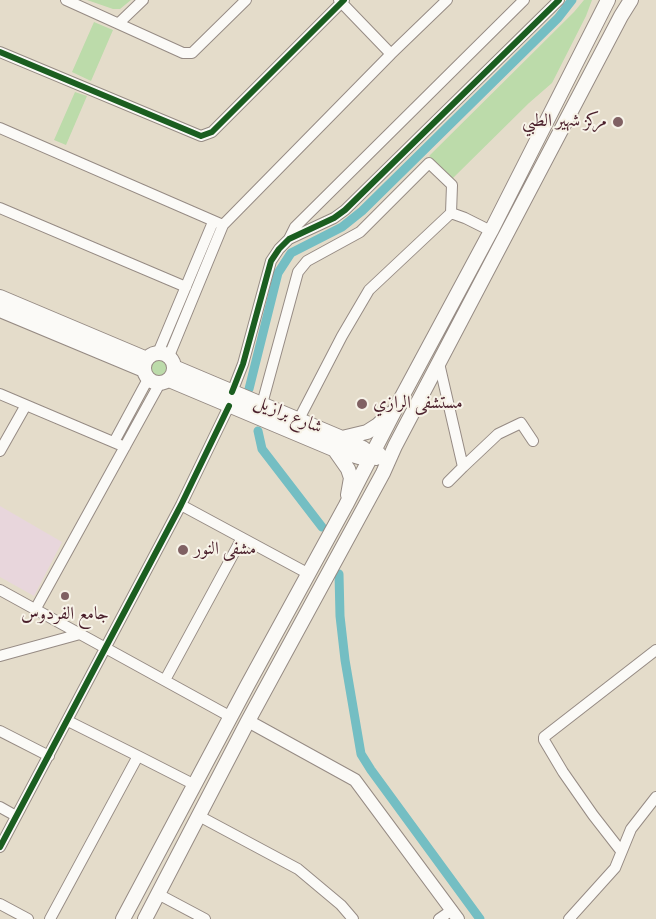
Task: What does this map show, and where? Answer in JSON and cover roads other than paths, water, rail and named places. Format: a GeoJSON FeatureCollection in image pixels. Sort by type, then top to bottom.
{"type":"FeatureCollection","features":[{"type":"Feature","properties":{"kind":"highway"},"geometry":{"type":"LineString","coordinates":[[123,919],[491,231],[608,0]]}},
{"type":"Feature","properties":{"kind":"highway"},"geometry":{"type":"LineString","coordinates":[[145,919],[248,721],[383,474],[395,446],[631,0]]}},
{"type":"Feature","properties":{"kind":"highway","name":"شارع برازيل"},"geometry":{"type":"LineString","coordinates":[[0,296],[230,399],[338,443],[367,432],[378,425],[397,406]]}},
{"type":"Feature","properties":{"kind":"highway","name":"شارع برازيل"},"geometry":{"type":"LineString","coordinates":[[0,310],[159,368]]}},
{"type":"Feature","properties":{"kind":"highway","name":"شارع برازيل"},"geometry":{"type":"LineString","coordinates":[[230,399],[262,404],[299,420],[338,443],[351,478],[346,505]]}},
{"type":"Feature","properties":{"kind":"highway"},"geometry":{"type":"LineString","coordinates":[[338,443],[359,457],[383,454],[395,446]]}},
{"type":"Feature","properties":{"kind":"highway"},"geometry":{"type":"LineString","coordinates":[[372,455],[379,461],[383,474]]}},
{"type":"Feature","properties":{"kind":"main road"},"geometry":{"type":"LineString","coordinates":[[248,721],[355,780],[455,915]]}},
{"type":"Feature","properties":{"kind":"street"},"geometry":{"type":"LineString","coordinates":[[66,0],[183,53],[192,53],[246,0]]}},
{"type":"Feature","properties":{"kind":"street"},"geometry":{"type":"LineString","coordinates":[[119,23],[143,0]]}},
{"type":"Feature","properties":{"kind":"street"},"geometry":{"type":"LineString","coordinates":[[114,442],[159,368],[186,287],[218,224],[447,0]]}},
{"type":"Feature","properties":{"kind":"street"},"geometry":{"type":"LineString","coordinates":[[0,847],[181,505],[230,399],[244,364],[271,260],[289,238],[295,227],[524,0]]}},
{"type":"Feature","properties":{"kind":"street"},"geometry":{"type":"LineString","coordinates":[[289,238],[334,218],[345,210],[559,0]]}},
{"type":"Feature","properties":{"kind":"street"},"geometry":{"type":"LineString","coordinates":[[0,52],[201,136],[212,132],[342,1],[391,54]]}},
{"type":"Feature","properties":{"kind":"street"},"geometry":{"type":"LineString","coordinates":[[0,128],[218,224]]}},
{"type":"Feature","properties":{"kind":"street"},"geometry":{"type":"LineString","coordinates":[[262,404],[298,272],[307,261],[360,232],[429,163],[452,185],[451,213],[369,290],[342,336],[299,420]]}},
{"type":"Feature","properties":{"kind":"street"},"geometry":{"type":"LineString","coordinates":[[0,208],[186,287]]}},
{"type":"Feature","properties":{"kind":"street"},"geometry":{"type":"LineString","coordinates":[[451,213],[491,231]]}},
{"type":"Feature","properties":{"kind":"street"},"geometry":{"type":"LineString","coordinates":[[36,608],[125,447],[218,224]]}},
{"type":"Feature","properties":{"kind":"street"},"geometry":{"type":"LineString","coordinates":[[439,363],[463,466]]}},
{"type":"Feature","properties":{"kind":"street"},"geometry":{"type":"LineString","coordinates":[[0,394],[125,447]]}},
{"type":"Feature","properties":{"kind":"street"},"geometry":{"type":"LineString","coordinates":[[0,451],[26,405]]}},
{"type":"Feature","properties":{"kind":"street"},"geometry":{"type":"LineString","coordinates":[[448,482],[498,434],[522,424],[533,441]]}},
{"type":"Feature","properties":{"kind":"street"},"geometry":{"type":"LineString","coordinates":[[181,505],[309,574]]}},
{"type":"Feature","properties":{"kind":"street"},"geometry":{"type":"LineString","coordinates":[[165,680],[242,538]]}},
{"type":"Feature","properties":{"kind":"street"},"geometry":{"type":"LineString","coordinates":[[0,590],[231,716]]}},
{"type":"Feature","properties":{"kind":"street"},"geometry":{"type":"LineString","coordinates":[[0,656],[80,634]]}},
{"type":"Feature","properties":{"kind":"street"},"geometry":{"type":"LineString","coordinates":[[621,851],[568,779],[544,737],[656,650]]}},
{"type":"Feature","properties":{"kind":"street"},"geometry":{"type":"LineString","coordinates":[[68,721],[195,785]]}},
{"type":"Feature","properties":{"kind":"street"},"geometry":{"type":"LineString","coordinates":[[0,731],[49,756]]}},
{"type":"Feature","properties":{"kind":"street"},"geometry":{"type":"LineString","coordinates":[[50,919],[138,756]]}},
{"type":"Feature","properties":{"kind":"street"},"geometry":{"type":"LineString","coordinates":[[570,919],[614,868],[631,828],[656,797]]}},
{"type":"Feature","properties":{"kind":"street"},"geometry":{"type":"LineString","coordinates":[[0,807],[16,816]]}},
{"type":"Feature","properties":{"kind":"street"},"geometry":{"type":"LineString","coordinates":[[199,816],[298,869],[341,905],[353,919]]}},
{"type":"Feature","properties":{"kind":"street"},"geometry":{"type":"LineString","coordinates":[[158,894],[206,919]]}},
{"type":"Feature","properties":{"kind":"street"},"geometry":{"type":"LineString","coordinates":[[0,904],[28,919]]}},
{"type":"Feature","properties":{"kind":"street"},"geometry":{"type":"LineString","coordinates":[[439,919],[455,915]]}},
{"type":"Feature","properties":{"kind":"waterway"},"geometry":{"type":"LineString","coordinates":[[249,389],[278,273],[291,253],[342,227],[362,211],[558,18],[572,0]]}},
{"type":"Feature","properties":{"kind":"waterway"},"geometry":{"type":"LineString","coordinates":[[258,431],[262,449],[322,527]]}},
{"type":"Feature","properties":{"kind":"waterway"},"geometry":{"type":"LineString","coordinates":[[339,574],[340,616],[345,660],[361,754],[480,919]]}},
{"type":"Feature","properties":{"kind":"place","name":"مركز شهير الطبي"},"geometry":{"type":"Point","coordinates":[618,122]}},
{"type":"Feature","properties":{"kind":"place","name":"مستشفى الرازي"},"geometry":{"type":"Point","coordinates":[362,404]}},
{"type":"Feature","properties":{"kind":"place","name":"مشفى النور"},"geometry":{"type":"Point","coordinates":[183,550]}},
{"type":"Feature","properties":{"kind":"place","name":"جامع الفردوس"},"geometry":{"type":"Point","coordinates":[65,596]}}]}
